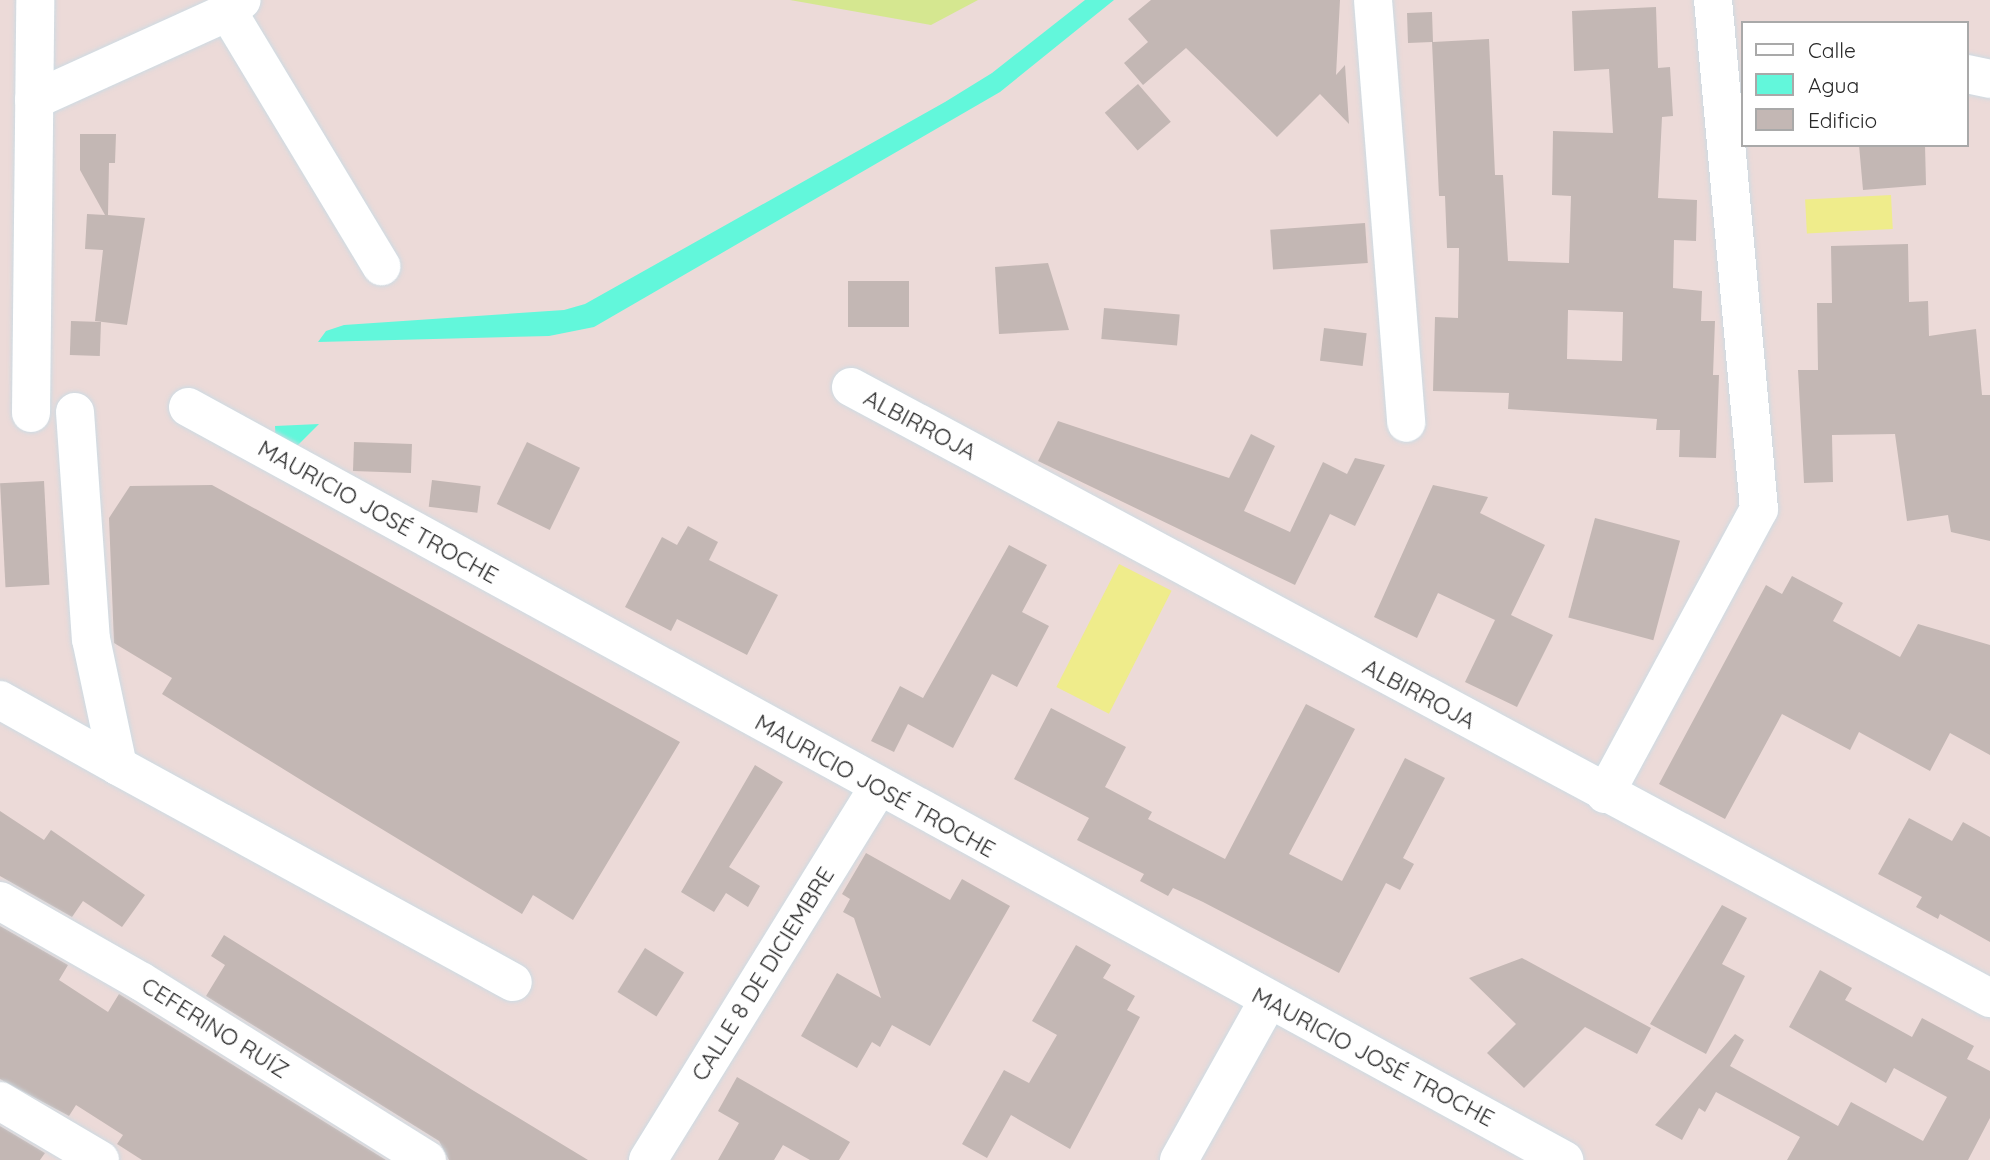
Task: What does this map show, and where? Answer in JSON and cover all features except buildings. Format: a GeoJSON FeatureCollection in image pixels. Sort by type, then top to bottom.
{"type":"FeatureCollection","features":[{"type":"Feature","properties":{"kind":"street"},"geometry":{"type":"LineString","coordinates":[[31,413],[34,0]]}},
{"type":"Feature","properties":{"kind":"street"},"geometry":{"type":"LineString","coordinates":[[1373,0],[1406,423]]}},
{"type":"Feature","properties":{"kind":"street"},"geometry":{"type":"LineString","coordinates":[[1605,794],[1759,509],[1713,0]]}},
{"type":"Feature","properties":{"kind":"street"},"geometry":{"type":"LineString","coordinates":[[34,100],[235,6],[381,266]]}},
{"type":"Feature","properties":{"kind":"street"},"geometry":{"type":"LineString","coordinates":[[1969,74],[1990,79]]}},
{"type":"Feature","properties":{"kind":"street","name":"ALBIRROJA"},"geometry":{"type":"LineString","coordinates":[[850,387],[1990,998]]}},
{"type":"Feature","properties":{"kind":"street","name":"MAURICIO JOSÉ TROCHE"},"geometry":{"type":"LineString","coordinates":[[188,407],[878,788],[1564,1160]]}},
{"type":"Feature","properties":{"kind":"street"},"geometry":{"type":"LineString","coordinates":[[75,412],[91,639],[118,766]]}},
{"type":"Feature","properties":{"kind":"street"},"geometry":{"type":"LineString","coordinates":[[0,700],[513,982]]}},
{"type":"Feature","properties":{"kind":"street","name":"CALLE 8 DE DICIEMBRE"},"geometry":{"type":"LineString","coordinates":[[648,1160],[878,788]]}},
{"type":"Feature","properties":{"kind":"street","name":"CEFERINO RUÍZ"},"geometry":{"type":"LineString","coordinates":[[0,901],[142,982],[427,1160]]}},
{"type":"Feature","properties":{"kind":"street"},"geometry":{"type":"LineString","coordinates":[[1179,1160],[1268,1001]]}},
{"type":"Feature","properties":{"kind":"street"},"geometry":{"type":"LineString","coordinates":[[0,1101],[100,1160]]}},
{"type":"Feature","properties":{"kind":"shaded area"},"geometry":{"type":"Polygon","coordinates":[[[790,0],[978,0],[931,25],[790,0]]]}},
{"type":"Feature","properties":{"kind":"shaded area"},"geometry":{"type":"Polygon","coordinates":[[[1891,195],[1893,229],[1807,233],[1805,200],[1891,195]]]}},
{"type":"Feature","properties":{"kind":"shaded area"},"geometry":{"type":"Polygon","coordinates":[[[1119,564],[1172,591],[1109,714],[1056,687],[1119,564]]]}},
{"type":"Feature","properties":{"kind":"water"},"geometry":{"type":"Polygon","coordinates":[[[1085,0],[1114,0],[1000,92],[594,327],[549,336],[318,342],[326,331],[344,325],[564,310],[585,304],[945,102],[992,73],[1085,0]]]}},
{"type":"Feature","properties":{"kind":"water"},"geometry":{"type":"Polygon","coordinates":[[[319,424],[297,446],[276,449],[275,426],[319,424]]]}}]}
